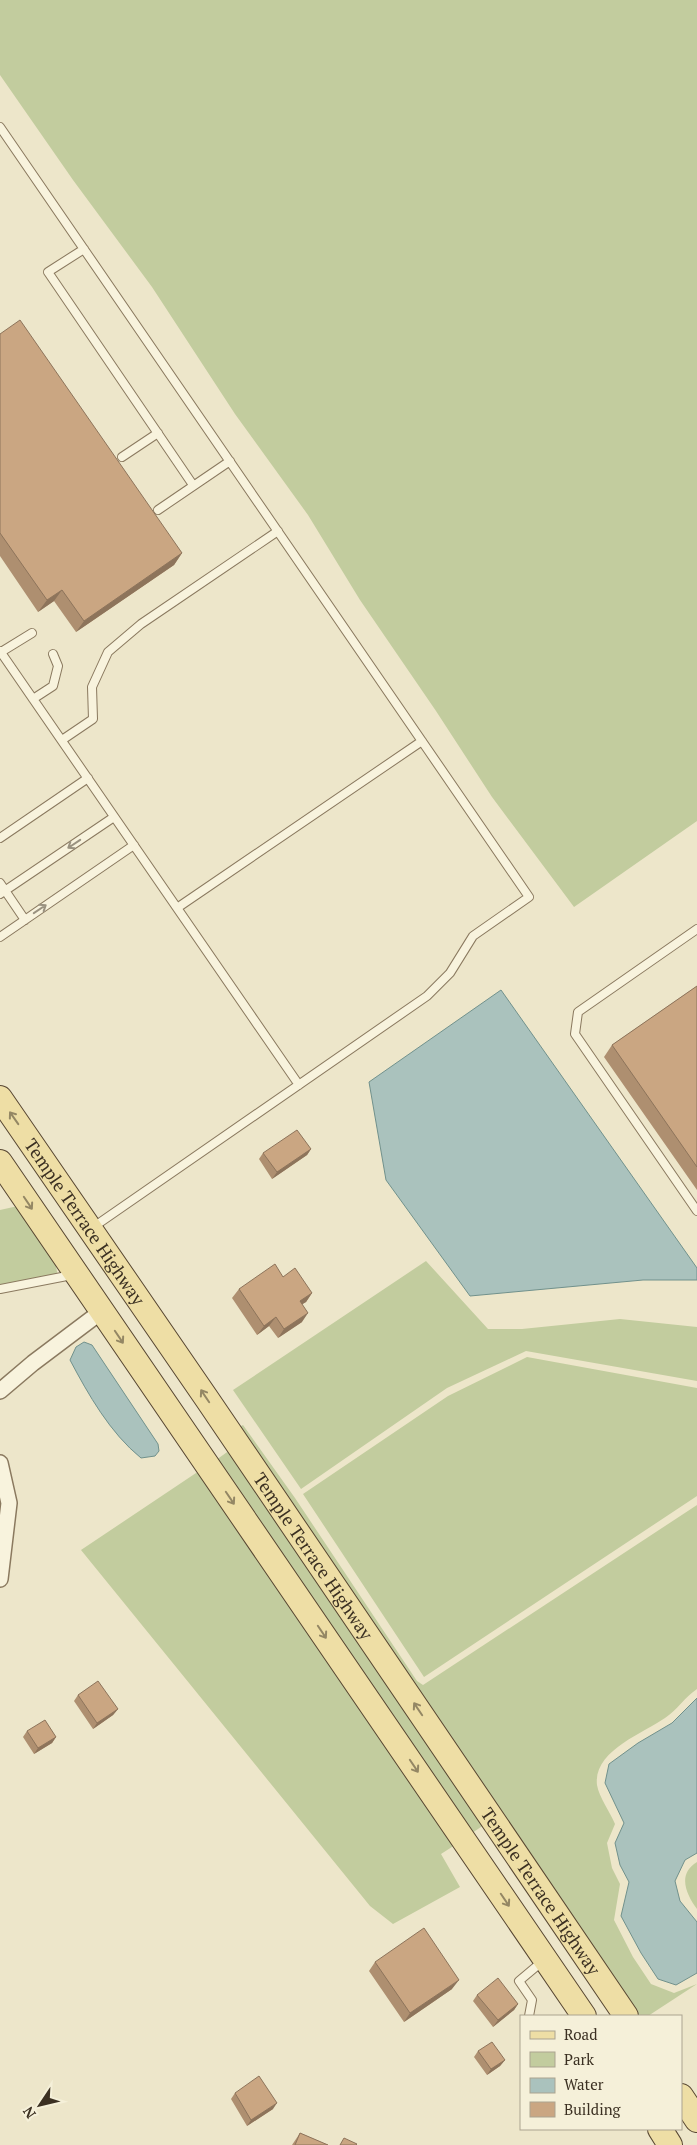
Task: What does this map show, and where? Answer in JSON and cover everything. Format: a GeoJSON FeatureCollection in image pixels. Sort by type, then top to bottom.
{"type":"FeatureCollection","features":[{"type":"Feature","properties":{"kind":"main road","name":"Temple Terrace Highway"},"geometry":{"type":"LineString","coordinates":[[0,1098],[233,1437],[625,2015]]}},
{"type":"Feature","properties":{"kind":"main road","name":"Temple Terrace Highway"},"geometry":{"type":"LineString","coordinates":[[0,1162],[583,2015]]}},
{"type":"Feature","properties":{"kind":"main road"},"geometry":{"type":"LineString","coordinates":[[202,1458],[233,1437]]}},
{"type":"Feature","properties":{"kind":"main road"},"geometry":{"type":"LineString","coordinates":[[545,1958],[573,1938]]}},
{"type":"Feature","properties":{"kind":"main road"},"geometry":{"type":"LineString","coordinates":[[661,2130],[670,2145]]}},
{"type":"Feature","properties":{"kind":"street"},"geometry":{"type":"LineString","coordinates":[[0,1392],[34,1363],[102,1311]]}},
{"type":"Feature","properties":{"kind":"street"},"geometry":{"type":"LineString","coordinates":[[0,1463],[9,1503],[0,1579]]}},
{"type":"Feature","properties":{"kind":"lane"},"geometry":{"type":"LineString","coordinates":[[0,126],[529,897],[473,936],[450,973],[426,996],[90,1229]]}},
{"type":"Feature","properties":{"kind":"lane"},"geometry":{"type":"LineString","coordinates":[[84,249],[48,272],[193,485]]}},
{"type":"Feature","properties":{"kind":"lane"},"geometry":{"type":"LineString","coordinates":[[122,457],[158,433]]}},
{"type":"Feature","properties":{"kind":"lane"},"geometry":{"type":"LineString","coordinates":[[158,510],[230,461]]}},
{"type":"Feature","properties":{"kind":"lane"},"geometry":{"type":"LineString","coordinates":[[62,740],[93,719],[92,687],[108,652],[141,624],[278,531]]}},
{"type":"Feature","properties":{"kind":"lane"},"geometry":{"type":"LineString","coordinates":[[32,633],[0,651],[299,1085]]}},
{"type":"Feature","properties":{"kind":"lane"},"geometry":{"type":"LineString","coordinates":[[33,699],[53,686],[58,666],[52,654]]}},
{"type":"Feature","properties":{"kind":"lane"},"geometry":{"type":"LineString","coordinates":[[177,908],[422,741]]}},
{"type":"Feature","properties":{"kind":"lane"},"geometry":{"type":"LineString","coordinates":[[0,838],[88,778]]}},
{"type":"Feature","properties":{"kind":"lane"},"geometry":{"type":"LineString","coordinates":[[3,892],[114,817]]}},
{"type":"Feature","properties":{"kind":"lane"},"geometry":{"type":"LineString","coordinates":[[0,937],[134,845]]}},
{"type":"Feature","properties":{"kind":"lane"},"geometry":{"type":"LineString","coordinates":[[0,883],[3,892],[25,920]]}},
{"type":"Feature","properties":{"kind":"lane"},"geometry":{"type":"LineString","coordinates":[[697,929],[578,1012],[575,1034],[697,1211]]}},
{"type":"Feature","properties":{"kind":"lane"},"geometry":{"type":"LineString","coordinates":[[0,1289],[77,1275]]}},
{"type":"Feature","properties":{"kind":"lane"},"geometry":{"type":"LineString","coordinates":[[529,2015],[532,2000],[519,1981],[545,1958]]}},
{"type":"Feature","properties":{"kind":"green space"},"geometry":{"type":"Polygon","coordinates":[[[0,0],[697,0],[697,821],[574,907],[492,797],[360,600],[308,515],[235,414],[152,287],[73,180],[0,75],[0,0]]]}},
{"type":"Feature","properties":{"kind":"green space"},"geometry":{"type":"Polygon","coordinates":[[[18,1206],[55,1261],[58,1277],[0,1294],[0,1210],[18,1206]]]}},
{"type":"Feature","properties":{"kind":"green space"},"geometry":{"type":"Polygon","coordinates":[[[426,1261],[488,1329],[522,1329],[620,1319],[697,1327],[697,1381],[526,1351],[447,1388],[301,1489],[233,1390],[426,1261]]]}},
{"type":"Feature","properties":{"kind":"green space"},"geometry":{"type":"Polygon","coordinates":[[[527,1357],[697,1388],[697,1496],[424,1677],[303,1494],[448,1396],[527,1357]]]}},
{"type":"Feature","properties":{"kind":"green space"},"geometry":{"type":"Polygon","coordinates":[[[243,1425],[295,1498],[417,1681],[423,1685],[697,1505],[697,1689],[665,1718],[632,1737],[611,1753],[603,1762],[598,1773],[597,1785],[615,1824],[607,1843],[612,1868],[620,1884],[614,1920],[633,1957],[651,1984],[674,1993],[697,1984],[650,2015],[637,2015],[239,1427],[243,1425]]]}},
{"type":"Feature","properties":{"kind":"green space"},"geometry":{"type":"Polygon","coordinates":[[[230,1450],[484,1825],[472,1833],[216,1460],[230,1450]]]}},
{"type":"Feature","properties":{"kind":"green space"},"geometry":{"type":"Polygon","coordinates":[[[199,1471],[455,1845],[441,1854],[460,1887],[393,1924],[370,1906],[81,1550],[199,1471]]]}},
{"type":"Feature","properties":{"kind":"green space"},"geometry":{"type":"Polygon","coordinates":[[[697,1862],[697,1909],[687,1891],[685,1878],[687,1872],[697,1862]]]}},
{"type":"Feature","properties":{"kind":"water"},"geometry":{"type":"Polygon","coordinates":[[[501,990],[697,1268],[697,1280],[643,1280],[470,1296],[386,1180],[369,1082],[501,990]]]}},
{"type":"Feature","properties":{"kind":"water"},"geometry":{"type":"Polygon","coordinates":[[[84,1342],[92,1345],[158,1444],[159,1451],[155,1456],[141,1458],[119,1437],[92,1399],[70,1360],[76,1347],[84,1342]]]}},
{"type":"Feature","properties":{"kind":"water"},"geometry":{"type":"Polygon","coordinates":[[[697,1698],[697,1853],[685,1860],[675,1881],[680,1901],[697,1922],[697,1973],[676,1985],[658,1979],[621,1916],[629,1882],[620,1865],[615,1843],[624,1823],[605,1783],[609,1764],[638,1743],[672,1723],[697,1698]]]}},
{"type":"Feature","properties":{"kind":"building"},"geometry":{"type":"Polygon","coordinates":[[[20,320],[182,553],[84,621],[62,590],[47,600],[0,533],[0,334],[20,320]]]}},
{"type":"Feature","properties":{"kind":"building"},"geometry":{"type":"Polygon","coordinates":[[[697,986],[697,1167],[612,1045],[697,986]]]}},
{"type":"Feature","properties":{"kind":"building"},"geometry":{"type":"Polygon","coordinates":[[[297,1130],[311,1149],[277,1172],[263,1153],[297,1130]]]}},
{"type":"Feature","properties":{"kind":"building"},"geometry":{"type":"Polygon","coordinates":[[[275,1264],[283,1277],[295,1268],[312,1293],[300,1301],[308,1313],[284,1329],[276,1317],[264,1326],[239,1289],[275,1264]]]}},
{"type":"Feature","properties":{"kind":"building"},"geometry":{"type":"Polygon","coordinates":[[[98,1681],[118,1709],[97,1723],[78,1695],[98,1681]]]}},
{"type":"Feature","properties":{"kind":"building"},"geometry":{"type":"Polygon","coordinates":[[[45,1720],[56,1737],[38,1748],[27,1731],[45,1720]]]}},
{"type":"Feature","properties":{"kind":"building"},"geometry":{"type":"Polygon","coordinates":[[[424,1928],[459,1980],[410,2013],[375,1962],[424,1928]]]}},
{"type":"Feature","properties":{"kind":"building"},"geometry":{"type":"Polygon","coordinates":[[[498,1978],[518,2004],[498,2020],[477,1995],[498,1978]]]}},
{"type":"Feature","properties":{"kind":"building"},"geometry":{"type":"Polygon","coordinates":[[[492,2042],[505,2060],[491,2069],[478,2051],[492,2042]]]}},
{"type":"Feature","properties":{"kind":"building"},"geometry":{"type":"Polygon","coordinates":[[[259,2076],[277,2103],[251,2120],[235,2093],[259,2076]]]}},
{"type":"Feature","properties":{"kind":"building"},"geometry":{"type":"Polygon","coordinates":[[[300,2133],[328,2145],[295,2145],[300,2133]]]}},
{"type":"Feature","properties":{"kind":"building"},"geometry":{"type":"Polygon","coordinates":[[[344,2138],[357,2144],[340,2145],[344,2138]]]}}]}
